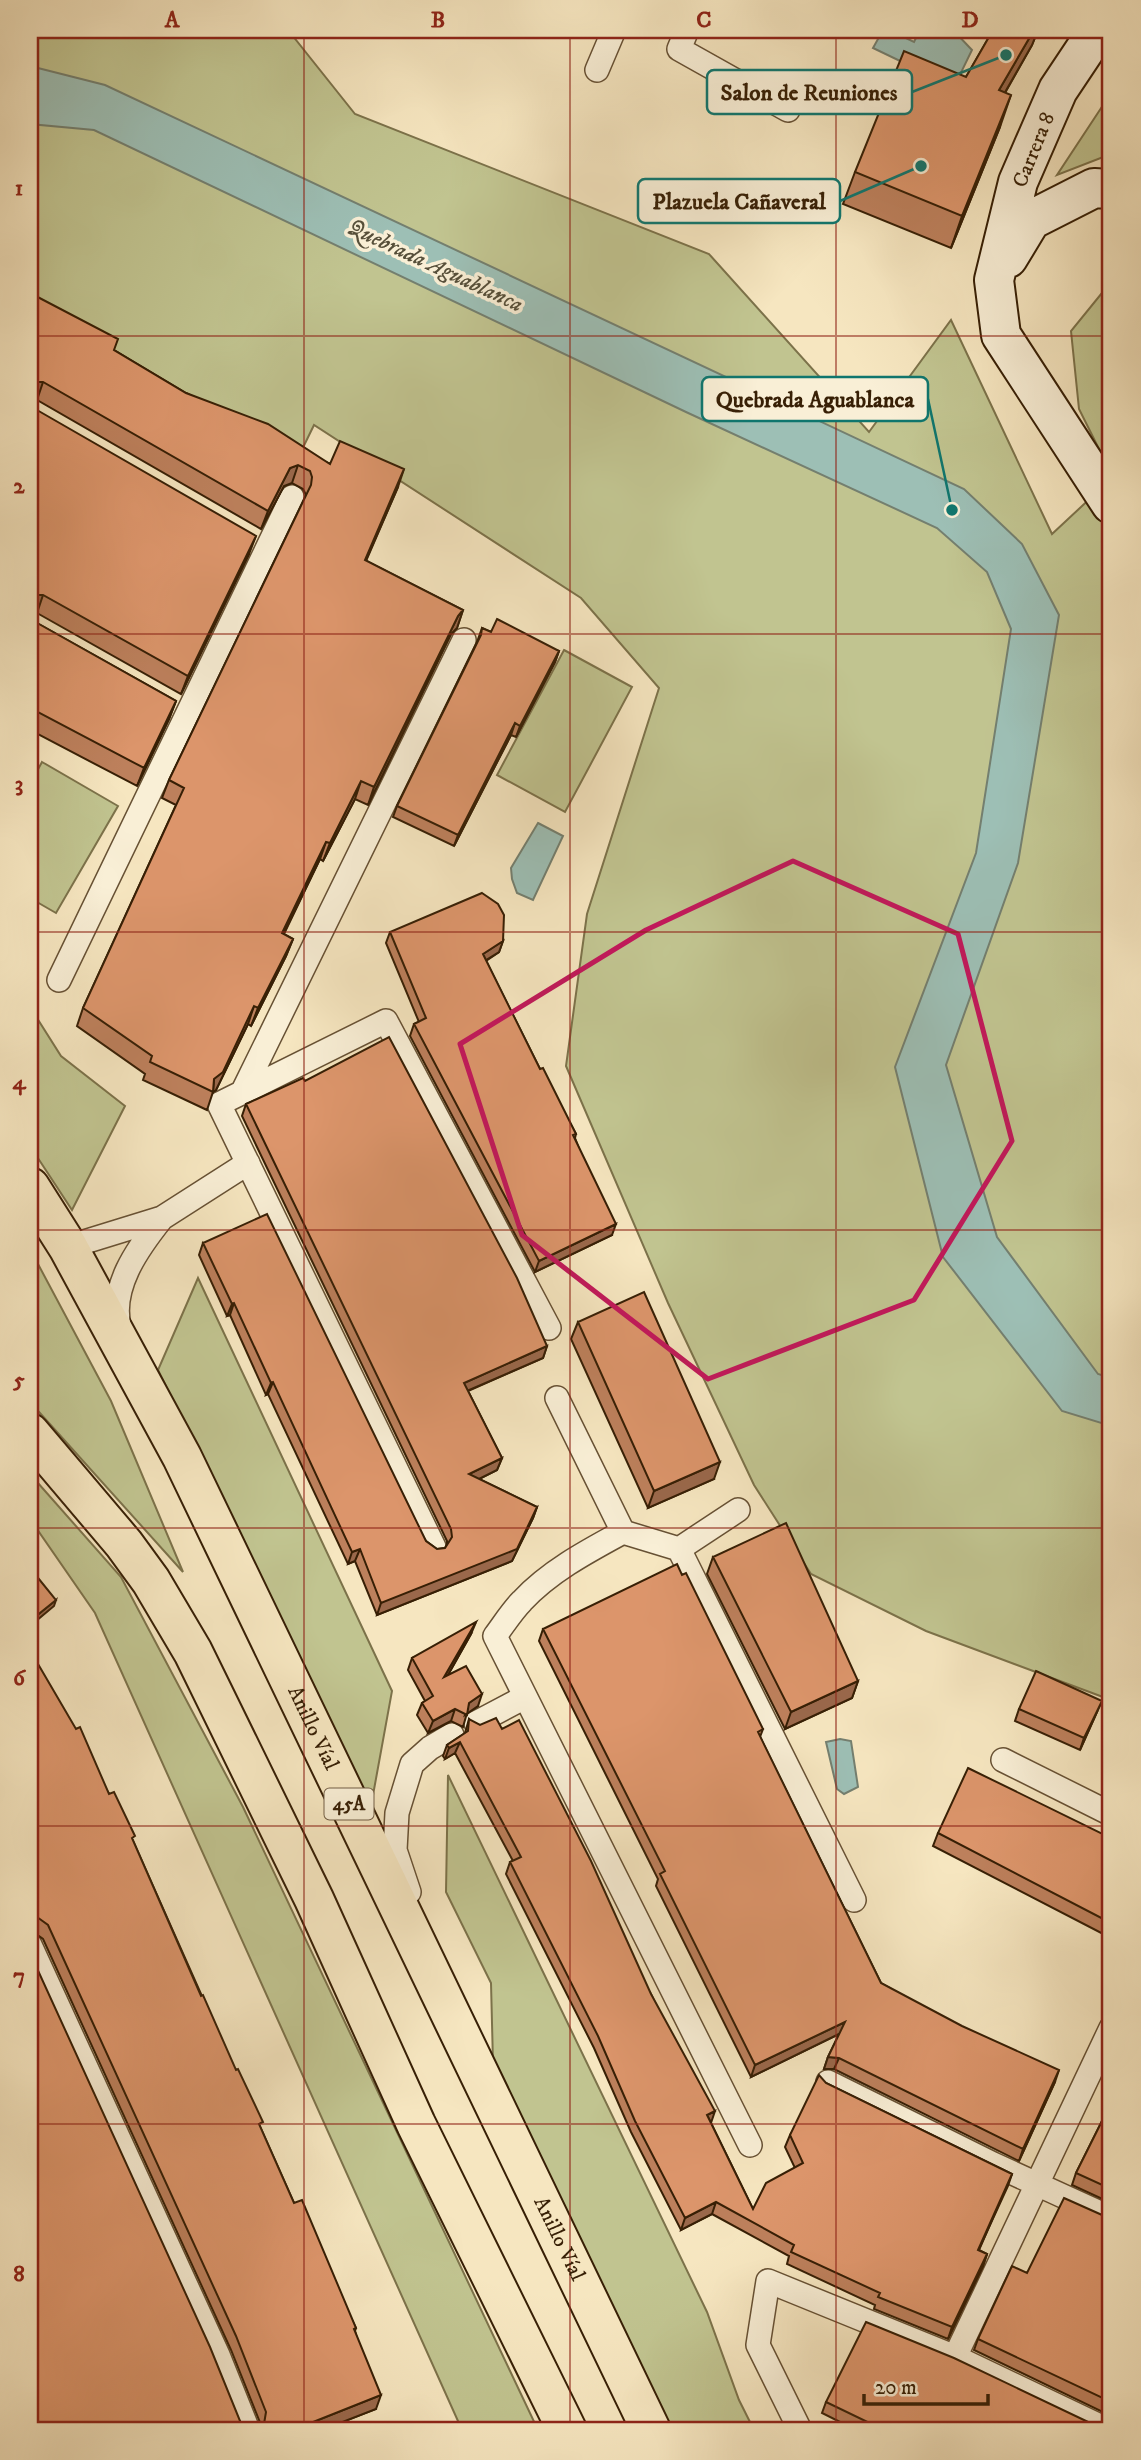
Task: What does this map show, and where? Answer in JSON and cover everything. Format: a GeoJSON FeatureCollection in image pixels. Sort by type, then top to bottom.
{"type":"FeatureCollection","features":[{"type":"Feature","properties":{"kind":"highway","name":"Anillo Víal"},"geometry":{"type":"LineString","coordinates":[[30,1187],[68,1247],[182,1457],[651,2430]]}},
{"type":"Feature","properties":{"kind":"highway"},"geometry":{"type":"LineString","coordinates":[[30,1433],[124,1544],[193,1652],[314,1899],[416,2124],[567,2430]]}},
{"type":"Feature","properties":{"kind":"main road","name":"Carrera 8"},"geometry":{"type":"LineString","coordinates":[[1098,30],[1058,90],[1018,182],[994,280],[1001,335],[1111,504]]}},
{"type":"Feature","properties":{"kind":"main road","name":"Carrera 8"},"geometry":{"type":"LineString","coordinates":[[994,280],[1031,220],[1094,188],[1111,189]]}},
{"type":"Feature","properties":{"kind":"lane"},"geometry":{"type":"LineString","coordinates":[[597,70],[614,30]]}},
{"type":"Feature","properties":{"kind":"lane"},"geometry":{"type":"LineString","coordinates":[[687,30],[679,49],[788,110]]}},
{"type":"Feature","properties":{"kind":"lane"},"geometry":{"type":"LineString","coordinates":[[59,980],[292,497]]}},
{"type":"Feature","properties":{"kind":"lane"},"geometry":{"type":"LineString","coordinates":[[243,535],[267,548]]}},
{"type":"Feature","properties":{"kind":"lane"},"geometry":{"type":"LineString","coordinates":[[242,1093],[464,640]]}},
{"type":"Feature","properties":{"kind":"lane"},"geometry":{"type":"LineString","coordinates":[[163,700],[187,713]]}},
{"type":"Feature","properties":{"kind":"lane"},"geometry":{"type":"LineString","coordinates":[[434,1547],[219,1104],[386,1021],[549,1328]]}},
{"type":"Feature","properties":{"kind":"lane"},"geometry":{"type":"LineString","coordinates":[[68,1247],[162,1218],[248,1163]]}},
{"type":"Feature","properties":{"kind":"lane"},"geometry":{"type":"LineString","coordinates":[[131,1363],[118,1322],[124,1277],[141,1244],[162,1218]]}},
{"type":"Feature","properties":{"kind":"lane"},"geometry":{"type":"LineString","coordinates":[[557,1398],[623,1532]]}},
{"type":"Feature","properties":{"kind":"lane"},"geometry":{"type":"LineString","coordinates":[[678,1549],[738,1510]]}},
{"type":"Feature","properties":{"kind":"lane"},"geometry":{"type":"LineString","coordinates":[[750,2145],[495,1636],[522,1601],[553,1574],[585,1552],[623,1532],[678,1549],[854,1900]]}},
{"type":"Feature","properties":{"kind":"lane"},"geometry":{"type":"LineString","coordinates":[[476,1723],[525,1697]]}},
{"type":"Feature","properties":{"kind":"lane"},"geometry":{"type":"LineString","coordinates":[[451,2011],[395,1850],[397,1813],[412,1764],[430,1748],[452,1735]]}},
{"type":"Feature","properties":{"kind":"lane"},"geometry":{"type":"LineString","coordinates":[[1003,1760],[1111,1814]]}},
{"type":"Feature","properties":{"kind":"lane"},"geometry":{"type":"LineString","coordinates":[[30,1945],[212,2342],[248,2430]]}},
{"type":"Feature","properties":{"kind":"lane"},"geometry":{"type":"LineString","coordinates":[[955,2357],[1111,2028]]}},
{"type":"Feature","properties":{"kind":"lane"},"geometry":{"type":"LineString","coordinates":[[828,2082],[1111,2218]]}},
{"type":"Feature","properties":{"kind":"lane"},"geometry":{"type":"LineString","coordinates":[[800,2430],[758,2345],[768,2281],[955,2357],[1108,2430]]}},
{"type":"Feature","properties":{"kind":"highlighted area"},"geometry":{"type":"Polygon","coordinates":[[[793,861],[958,934],[1012,1141],[914,1300],[708,1379],[522,1235],[460,1044],[646,930],[793,861]]]}},
{"type":"Feature","properties":{"kind":"green space"},"geometry":{"type":"Polygon","coordinates":[[[30,30],[288,30],[355,114],[709,254],[869,432],[951,320],[1052,534],[1111,479],[1111,1700],[926,1631],[811,1574],[754,1485],[668,1303],[566,1066],[587,914],[659,688],[581,598],[314,425],[295,464],[30,297],[30,30]]]}},
{"type":"Feature","properties":{"kind":"green space"},"geometry":{"type":"Polygon","coordinates":[[[1111,93],[1111,154],[1057,175],[1111,93]]]}},
{"type":"Feature","properties":{"kind":"green space"},"geometry":{"type":"Polygon","coordinates":[[[1106,288],[1111,292],[1111,473],[1079,409],[1071,331],[1106,288]]]}},
{"type":"Feature","properties":{"kind":"green space"},"geometry":{"type":"Polygon","coordinates":[[[564,650],[632,687],[565,812],[497,775],[564,650]]]}},
{"type":"Feature","properties":{"kind":"green space"},"geometry":{"type":"Polygon","coordinates":[[[42,762],[118,806],[56,913],[30,898],[30,784],[42,762]]]}},
{"type":"Feature","properties":{"kind":"green space"},"geometry":{"type":"Polygon","coordinates":[[[30,1007],[61,1056],[125,1106],[72,1210],[30,1146],[30,1007]]]}},
{"type":"Feature","properties":{"kind":"green space"},"geometry":{"type":"Polygon","coordinates":[[[30,1249],[111,1401],[183,1572],[30,1402],[30,1249]]]}},
{"type":"Feature","properties":{"kind":"green space"},"geometry":{"type":"Polygon","coordinates":[[[198,1278],[392,1691],[371,1806],[158,1370],[198,1278]]]}},
{"type":"Feature","properties":{"kind":"green space"},"geometry":{"type":"Polygon","coordinates":[[[30,1474],[121,1577],[243,1807],[538,2430],[462,2430],[95,1613],[30,1519],[30,1474]]]}},
{"type":"Feature","properties":{"kind":"green space"},"geometry":{"type":"Polygon","coordinates":[[[448,1775],[707,2312],[739,2400],[754,2430],[670,2430],[493,2063],[491,1983],[446,1892],[448,1775]]]}},
{"type":"Feature","properties":{"kind":"water"},"geometry":{"type":"Polygon","coordinates":[[[883,30],[889,30],[914,42],[919,32],[953,30],[972,50],[954,87],[873,48],[883,30]]]}},
{"type":"Feature","properties":{"kind":"water"},"geometry":{"type":"Polygon","coordinates":[[[30,66],[105,85],[964,489],[1022,544],[1059,615],[1018,863],[946,1065],[997,1237],[1098,1374],[1111,1378],[1111,1426],[1062,1411],[943,1257],[895,1067],[976,853],[1011,629],[987,572],[937,528],[686,412],[94,130],[30,124],[30,66]]]}},
{"type":"Feature","properties":{"kind":"water"},"geometry":{"type":"Polygon","coordinates":[[[538,823],[563,836],[533,900],[517,893],[511,868],[538,823]]]}},
{"type":"Feature","properties":{"kind":"water"},"geometry":{"type":"Polygon","coordinates":[[[840,1739],[851,1741],[858,1787],[844,1794],[837,1789],[826,1742],[840,1739]]]}},
{"type":"Feature","properties":{"kind":"building"},"geometry":{"type":"Polygon","coordinates":[[[993,30],[1034,30],[999,90],[1011,95],[962,216],[855,172],[904,51],[966,77],[993,30]]]}},
{"type":"Feature","properties":{"kind":"building"},"geometry":{"type":"Polygon","coordinates":[[[30,293],[118,339],[114,350],[186,393],[268,424],[330,464],[340,441],[404,469],[365,560],[463,610],[374,787],[361,781],[330,843],[326,842],[282,933],[293,939],[258,1008],[254,1006],[223,1072],[214,1079],[213,1092],[150,1062],[152,1056],[83,1008],[184,788],[169,780],[311,485],[312,477],[310,471],[298,465],[290,468],[268,511],[43,382],[30,382],[30,293]]]}},
{"type":"Feature","properties":{"kind":"building"},"geometry":{"type":"Polygon","coordinates":[[[30,406],[256,536],[188,676],[43,595],[30,595],[30,406]]]}},
{"type":"Feature","properties":{"kind":"building"},"geometry":{"type":"Polygon","coordinates":[[[30,619],[176,701],[144,768],[30,708],[30,619]]]}},
{"type":"Feature","properties":{"kind":"building"},"geometry":{"type":"Polygon","coordinates":[[[497,619],[559,651],[520,726],[515,723],[458,835],[397,806],[481,635],[482,628],[491,632],[497,619]]]}},
{"type":"Feature","properties":{"kind":"building"},"geometry":{"type":"Polygon","coordinates":[[[482,893],[498,904],[504,915],[503,941],[483,954],[540,1069],[543,1068],[576,1134],[573,1135],[616,1224],[539,1261],[414,1024],[426,1018],[390,932],[482,893]]]}},
{"type":"Feature","properties":{"kind":"building"},"geometry":{"type":"Polygon","coordinates":[[[389,1037],[517,1278],[547,1346],[464,1383],[502,1458],[469,1474],[537,1507],[517,1549],[381,1603],[360,1549],[352,1552],[273,1382],[271,1383],[203,1243],[267,1214],[426,1541],[437,1549],[445,1548],[452,1537],[451,1529],[246,1104],[303,1078],[305,1081],[389,1037]]]}},
{"type":"Feature","properties":{"kind":"building"},"geometry":{"type":"Polygon","coordinates":[[[644,1292],[720,1462],[654,1491],[578,1322],[644,1292]]]}},
{"type":"Feature","properties":{"kind":"building"},"geometry":{"type":"Polygon","coordinates":[[[786,1523],[858,1681],[791,1712],[713,1557],[786,1523]]]}},
{"type":"Feature","properties":{"kind":"building"},"geometry":{"type":"Polygon","coordinates":[[[677,1564],[682,1575],[686,1573],[763,1729],[758,1732],[881,1983],[962,2026],[1059,2070],[1023,2149],[839,2058],[828,2057],[845,2022],[755,2065],[660,1874],[665,1871],[543,1629],[677,1564]]]}},
{"type":"Feature","properties":{"kind":"building"},"geometry":{"type":"Polygon","coordinates":[[[30,1568],[56,1600],[30,1621],[30,1568]]]}},
{"type":"Feature","properties":{"kind":"building"},"geometry":{"type":"Polygon","coordinates":[[[476,1622],[444,1677],[466,1666],[482,1694],[469,1703],[467,1715],[455,1709],[433,1721],[422,1703],[433,1696],[412,1658],[476,1622]]]}},
{"type":"Feature","properties":{"kind":"building"},"geometry":{"type":"Polygon","coordinates":[[[31,1652],[76,1729],[80,1727],[109,1794],[114,1792],[135,1836],[132,1838],[201,1996],[203,1995],[236,2070],[238,2069],[263,2122],[259,2124],[294,2203],[302,2200],[381,2395],[293,2430],[30,2430],[30,1953],[210,2347],[240,2421],[245,2428],[258,2429],[264,2424],[266,2412],[236,2336],[48,1925],[37,1917],[30,1919],[31,1652]]]}},
{"type":"Feature","properties":{"kind":"building"},"geometry":{"type":"Polygon","coordinates":[[[1036,1671],[1102,1701],[1084,1738],[1019,1709],[1036,1671]]]}},
{"type":"Feature","properties":{"kind":"building"},"geometry":{"type":"Polygon","coordinates":[[[496,1718],[502,1729],[519,1720],[591,1861],[651,1994],[715,2111],[707,2115],[753,2209],[766,2183],[803,2163],[790,2135],[819,2075],[826,2083],[1012,2174],[978,2250],[987,2254],[952,2327],[878,2297],[880,2293],[791,2252],[794,2245],[716,2202],[685,2218],[635,2121],[598,2036],[510,1862],[521,1857],[460,1742],[449,1748],[447,1745],[468,1731],[469,1719],[480,1725],[496,1718]]]}},
{"type":"Feature","properties":{"kind":"building"},"geometry":{"type":"Polygon","coordinates":[[[968,1768],[1111,1838],[1111,1923],[938,1833],[968,1768]]]}},
{"type":"Feature","properties":{"kind":"building"},"geometry":{"type":"Polygon","coordinates":[[[1111,2103],[1111,2189],[1076,2173],[1111,2103]]]}},
{"type":"Feature","properties":{"kind":"building"},"geometry":{"type":"Polygon","coordinates":[[[1064,2198],[1111,2219],[1111,2402],[978,2339],[1012,2266],[1027,2273],[1064,2198]]]}},
{"type":"Feature","properties":{"kind":"building"},"geometry":{"type":"Polygon","coordinates":[[[866,2322],[954,2358],[1105,2430],[884,2430],[826,2402],[866,2322]]]}},
{"type":"Feature","properties":{"kind":"place","name":"Salon de Reuniones"},"geometry":{"type":"Point","coordinates":[1006,55]}},
{"type":"Feature","properties":{"kind":"place","name":"Plazuela Cañaveral"},"geometry":{"type":"Point","coordinates":[921,166]}},
{"type":"Feature","properties":{"kind":"place","name":"Quebrada Aguablanca"},"geometry":{"type":"Point","coordinates":[952,510]}}]}
